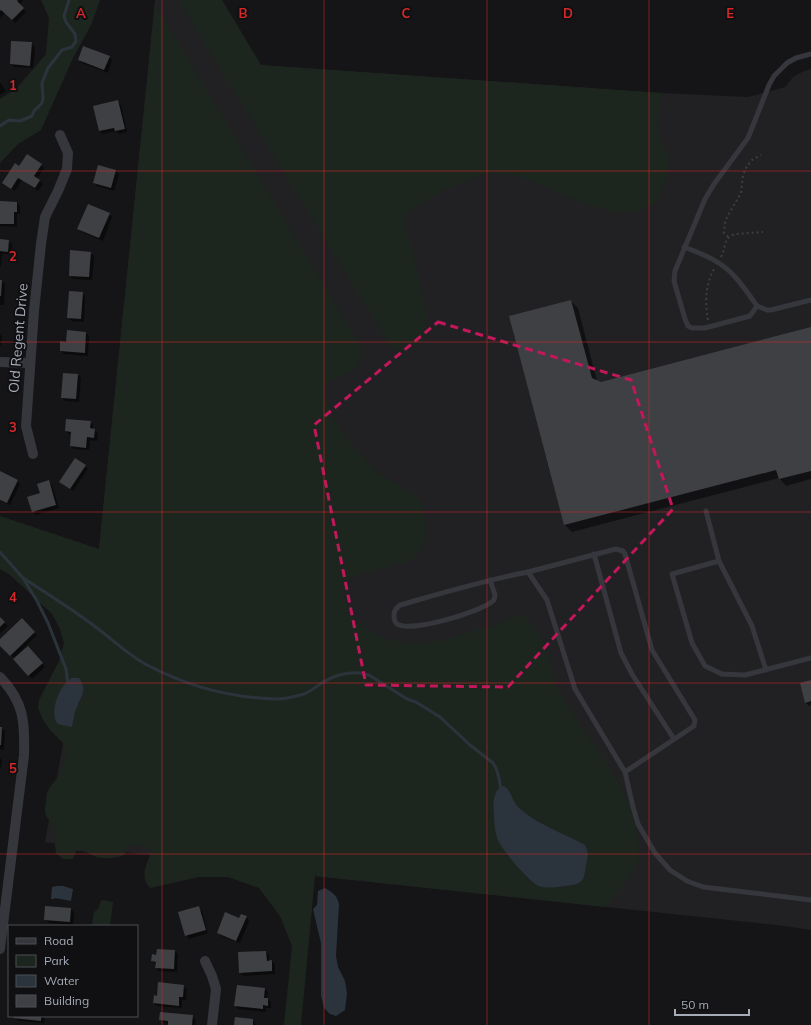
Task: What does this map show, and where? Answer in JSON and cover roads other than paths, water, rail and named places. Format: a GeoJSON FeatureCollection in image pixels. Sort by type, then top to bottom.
{"type":"FeatureCollection","features":[{"type":"Feature","properties":{"kind":"street","name":"Old Regent Drive"},"geometry":{"type":"LineString","coordinates":[[34,454],[26,426],[34,311],[41,244],[46,217],[67,169],[68,153],[60,135]]}},
{"type":"Feature","properties":{"kind":"street"},"geometry":{"type":"LineString","coordinates":[[0,362],[30,363]]}},
{"type":"Feature","properties":{"kind":"street"},"geometry":{"type":"LineString","coordinates":[[0,677],[18,700],[24,729],[24,755],[0,949]]}},
{"type":"Feature","properties":{"kind":"street"},"geometry":{"type":"LineString","coordinates":[[205,961],[216,989],[212,1025]]}},
{"type":"Feature","properties":{"kind":"lane"},"geometry":{"type":"LineString","coordinates":[[757,306],[750,316],[705,328],[688,326],[674,276],[684,247],[705,199],[750,133],[774,76],[787,62],[811,54]]}},
{"type":"Feature","properties":{"kind":"lane"},"geometry":{"type":"LineString","coordinates":[[684,247],[725,267],[736,277],[757,306],[771,310],[811,300]]}},
{"type":"Feature","properties":{"kind":"lane"},"geometry":{"type":"LineString","coordinates":[[706,511],[719,561],[752,626],[766,670]]}},
{"type":"Feature","properties":{"kind":"lane"},"geometry":{"type":"LineString","coordinates":[[490,580],[495,595],[494,600],[476,610],[458,617],[428,624],[402,625],[397,624],[394,621],[394,612],[400,605],[490,580],[528,572],[594,554],[616,549],[623,551],[652,650],[695,720],[694,726],[625,772]]}},
{"type":"Feature","properties":{"kind":"lane"},"geometry":{"type":"LineString","coordinates":[[594,554],[621,653],[632,674],[674,739]]}},
{"type":"Feature","properties":{"kind":"lane"},"geometry":{"type":"LineString","coordinates":[[719,561],[672,574],[692,643],[705,666],[722,674],[745,675],[811,658]]}},
{"type":"Feature","properties":{"kind":"lane"},"geometry":{"type":"LineString","coordinates":[[528,572],[547,600],[575,689],[625,772],[638,824],[655,853],[670,870],[686,880],[703,887],[811,900]]}},
{"type":"Feature","properties":{"kind":"water"},"geometry":{"type":"Polygon","coordinates":[[[72,678],[79,678],[82,682],[83,693],[76,709],[71,727],[58,724],[54,713],[57,699],[63,686],[72,678]]]}},
{"type":"Feature","properties":{"kind":"water"},"geometry":{"type":"Polygon","coordinates":[[[502,786],[509,791],[518,807],[525,813],[541,823],[585,845],[588,852],[588,857],[582,881],[572,885],[556,887],[539,886],[522,872],[509,857],[497,838],[494,823],[494,798],[499,788],[502,786]]]}},
{"type":"Feature","properties":{"kind":"water"},"geometry":{"type":"Polygon","coordinates":[[[57,886],[73,889],[71,901],[55,898],[51,899],[52,887],[57,886]]]}},
{"type":"Feature","properties":{"kind":"water"},"geometry":{"type":"Polygon","coordinates":[[[325,888],[334,894],[339,904],[336,956],[338,967],[345,981],[347,993],[345,1010],[336,1016],[330,1014],[324,1008],[321,995],[321,943],[313,909],[317,905],[318,891],[325,888]]]}},
{"type":"Feature","properties":{"kind":"waterway"},"geometry":{"type":"LineString","coordinates":[[0,126],[9,120],[20,121],[32,116],[34,111],[42,103],[42,83],[48,68],[62,50],[72,47],[76,41],[75,34],[66,22],[64,16],[69,0]]}},
{"type":"Feature","properties":{"kind":"waterway"},"geometry":{"type":"LineString","coordinates":[[0,552],[23,578],[37,601],[48,623],[66,669],[68,684]]}},
{"type":"Feature","properties":{"kind":"waterway"},"geometry":{"type":"LineString","coordinates":[[23,578],[100,630],[140,661],[178,679],[210,690],[243,696],[280,699],[304,694],[335,676],[352,673],[369,675],[407,699],[416,702],[440,717],[470,745],[493,763],[499,778],[501,791]]}}]}
